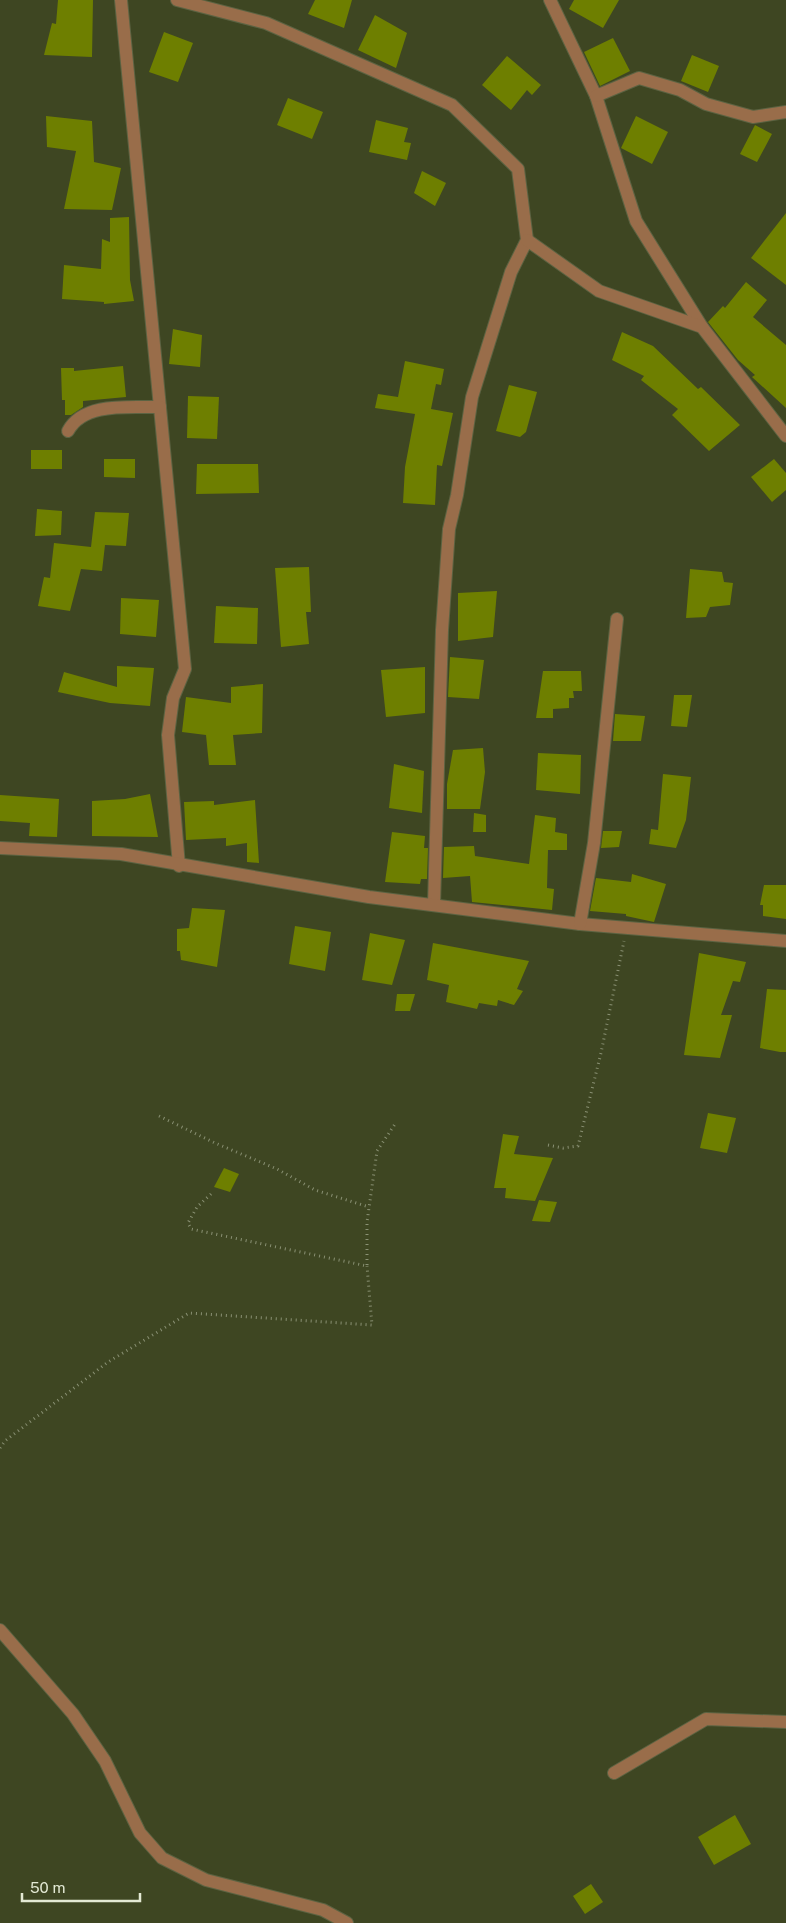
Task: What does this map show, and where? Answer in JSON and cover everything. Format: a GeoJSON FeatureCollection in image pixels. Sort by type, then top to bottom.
{"type":"FeatureCollection","features":[{"type":"Feature","properties":{"kind":"street"},"geometry":{"type":"LineString","coordinates":[[121,0],[185,669],[173,698],[168,735],[179,866]]}},
{"type":"Feature","properties":{"kind":"street"},"geometry":{"type":"LineString","coordinates":[[177,0],[266,23],[452,105],[518,168],[526,240],[511,272],[472,397],[457,495],[449,530],[442,630],[434,906]]}},
{"type":"Feature","properties":{"kind":"street"},"geometry":{"type":"LineString","coordinates":[[550,0],[596,96],[636,221],[702,327],[786,436]]}},
{"type":"Feature","properties":{"kind":"street"},"geometry":{"type":"LineString","coordinates":[[596,96],[639,78],[680,90],[706,104],[753,117],[786,112]]}},
{"type":"Feature","properties":{"kind":"street"},"geometry":{"type":"LineString","coordinates":[[526,240],[599,290],[702,327]]}},
{"type":"Feature","properties":{"kind":"street"},"geometry":{"type":"LineString","coordinates":[[68,431],[71,425],[99,409],[160,407]]}},
{"type":"Feature","properties":{"kind":"street"},"geometry":{"type":"LineString","coordinates":[[580,924],[594,843],[617,619]]}},
{"type":"Feature","properties":{"kind":"street"},"geometry":{"type":"LineString","coordinates":[[0,848],[121,854],[179,866],[434,906],[580,924],[786,941]]}},
{"type":"Feature","properties":{"kind":"street"},"geometry":{"type":"LineString","coordinates":[[0,1630],[73,1714],[105,1761],[140,1833],[162,1858],[206,1880],[324,1910],[347,1923]]}},
{"type":"Feature","properties":{"kind":"street"},"geometry":{"type":"LineString","coordinates":[[614,1773],[706,1719],[786,1722]]}},
{"type":"Feature","properties":{"kind":"path"},"geometry":{"type":"LineString","coordinates":[[548,1145],[563,1148],[578,1146],[588,1111],[620,957],[628,928]]}},
{"type":"Feature","properties":{"kind":"path"},"geometry":{"type":"LineString","coordinates":[[159,1116],[278,1170],[315,1190],[369,1207]]}},
{"type":"Feature","properties":{"kind":"path"},"geometry":{"type":"LineString","coordinates":[[0,1448],[5,1441],[108,1362],[188,1312],[372,1325],[367,1266],[369,1207],[377,1151],[394,1124]]}},
{"type":"Feature","properties":{"kind":"path"},"geometry":{"type":"LineString","coordinates":[[211,1194],[197,1207],[188,1223],[191,1229],[367,1266]]}},
{"type":"Feature","properties":{"kind":"building"},"geometry":{"type":"Polygon","coordinates":[[[58,0],[93,0],[92,57],[44,55],[52,23],[56,24],[58,0]]]}},
{"type":"Feature","properties":{"kind":"building"},"geometry":{"type":"Polygon","coordinates":[[[315,0],[352,0],[344,28],[308,14],[315,0]]]}},
{"type":"Feature","properties":{"kind":"building"},"geometry":{"type":"Polygon","coordinates":[[[574,0],[619,0],[603,28],[569,9],[574,0]]]}},
{"type":"Feature","properties":{"kind":"building"},"geometry":{"type":"Polygon","coordinates":[[[375,15],[407,33],[396,68],[358,50],[375,15]]]}},
{"type":"Feature","properties":{"kind":"building"},"geometry":{"type":"Polygon","coordinates":[[[164,32],[193,43],[178,82],[149,72],[164,32]]]}},
{"type":"Feature","properties":{"kind":"building"},"geometry":{"type":"Polygon","coordinates":[[[613,38],[630,71],[600,86],[584,52],[613,38]]]}},
{"type":"Feature","properties":{"kind":"building"},"geometry":{"type":"Polygon","coordinates":[[[692,55],[719,66],[708,92],[681,81],[692,55]]]}},
{"type":"Feature","properties":{"kind":"building"},"geometry":{"type":"Polygon","coordinates":[[[507,56],[541,85],[532,95],[527,90],[511,110],[482,85],[507,56]]]}},
{"type":"Feature","properties":{"kind":"building"},"geometry":{"type":"Polygon","coordinates":[[[288,98],[323,112],[312,139],[277,125],[288,98]]]}},
{"type":"Feature","properties":{"kind":"building"},"geometry":{"type":"Polygon","coordinates":[[[46,116],[92,121],[94,162],[121,168],[112,210],[64,209],[76,151],[47,147],[46,116]]]}},
{"type":"Feature","properties":{"kind":"building"},"geometry":{"type":"Polygon","coordinates":[[[636,116],[668,132],[652,164],[621,148],[636,116]]]}},
{"type":"Feature","properties":{"kind":"building"},"geometry":{"type":"Polygon","coordinates":[[[376,120],[408,128],[404,142],[411,143],[407,160],[369,152],[376,120]]]}},
{"type":"Feature","properties":{"kind":"building"},"geometry":{"type":"Polygon","coordinates":[[[755,125],[772,134],[757,162],[740,154],[755,125]]]}},
{"type":"Feature","properties":{"kind":"building"},"geometry":{"type":"Polygon","coordinates":[[[422,171],[446,183],[435,206],[414,193],[422,171]]]}},
{"type":"Feature","properties":{"kind":"building"},"geometry":{"type":"Polygon","coordinates":[[[786,213],[786,285],[751,258],[786,213]]]}},
{"type":"Feature","properties":{"kind":"building"},"geometry":{"type":"Polygon","coordinates":[[[129,217],[130,280],[134,301],[104,304],[104,302],[62,299],[64,265],[101,269],[102,239],[110,242],[110,218],[129,217]]]}},
{"type":"Feature","properties":{"kind":"building"},"geometry":{"type":"Polygon","coordinates":[[[746,282],[767,300],[753,317],[786,345],[786,408],[752,377],[755,375],[738,360],[708,322],[723,306],[725,308],[746,282]]]}},
{"type":"Feature","properties":{"kind":"building"},"geometry":{"type":"Polygon","coordinates":[[[173,329],[202,335],[200,367],[169,364],[173,329]]]}},
{"type":"Feature","properties":{"kind":"building"},"geometry":{"type":"Polygon","coordinates":[[[622,332],[653,346],[698,389],[701,387],[740,425],[709,451],[672,415],[678,409],[641,380],[644,376],[612,360],[622,332]]]}},
{"type":"Feature","properties":{"kind":"building"},"geometry":{"type":"Polygon","coordinates":[[[405,361],[444,369],[441,385],[436,384],[431,409],[453,413],[442,466],[437,465],[435,505],[403,503],[405,467],[415,414],[375,408],[378,394],[398,397],[405,361]]]}},
{"type":"Feature","properties":{"kind":"building"},"geometry":{"type":"Polygon","coordinates":[[[123,366],[126,397],[83,401],[83,407],[71,415],[65,415],[65,400],[62,400],[61,368],[74,368],[74,371],[123,366]]]}},
{"type":"Feature","properties":{"kind":"building"},"geometry":{"type":"Polygon","coordinates":[[[509,385],[537,392],[526,432],[520,437],[496,431],[509,385]]]}},
{"type":"Feature","properties":{"kind":"building"},"geometry":{"type":"Polygon","coordinates":[[[188,396],[219,397],[217,439],[187,438],[188,396]]]}},
{"type":"Feature","properties":{"kind":"building"},"geometry":{"type":"Polygon","coordinates":[[[31,450],[62,450],[62,469],[31,469],[31,450]]]}},
{"type":"Feature","properties":{"kind":"building"},"geometry":{"type":"Polygon","coordinates":[[[104,459],[135,459],[135,478],[104,477],[104,459]]]}},
{"type":"Feature","properties":{"kind":"building"},"geometry":{"type":"Polygon","coordinates":[[[774,459],[786,473],[786,490],[772,502],[751,477],[774,459]]]}},
{"type":"Feature","properties":{"kind":"building"},"geometry":{"type":"Polygon","coordinates":[[[197,464],[258,464],[259,493],[196,494],[197,464]]]}},
{"type":"Feature","properties":{"kind":"building"},"geometry":{"type":"Polygon","coordinates":[[[37,509],[62,511],[61,535],[35,536],[37,509]]]}},
{"type":"Feature","properties":{"kind":"building"},"geometry":{"type":"Polygon","coordinates":[[[95,512],[129,513],[126,546],[105,545],[102,571],[81,569],[70,611],[38,606],[44,577],[50,578],[54,543],[91,547],[95,512]]]}},
{"type":"Feature","properties":{"kind":"building"},"geometry":{"type":"Polygon","coordinates":[[[309,567],[311,612],[306,612],[309,644],[281,647],[275,568],[309,567]]]}},
{"type":"Feature","properties":{"kind":"building"},"geometry":{"type":"Polygon","coordinates":[[[690,569],[722,572],[724,582],[733,583],[730,605],[710,607],[706,617],[686,618],[690,569]]]}},
{"type":"Feature","properties":{"kind":"building"},"geometry":{"type":"Polygon","coordinates":[[[497,591],[493,637],[458,641],[458,593],[497,591]]]}},
{"type":"Feature","properties":{"kind":"building"},"geometry":{"type":"Polygon","coordinates":[[[121,598],[159,600],[156,637],[120,634],[121,598]]]}},
{"type":"Feature","properties":{"kind":"building"},"geometry":{"type":"Polygon","coordinates":[[[216,606],[258,608],[257,644],[214,643],[216,606]]]}},
{"type":"Feature","properties":{"kind":"building"},"geometry":{"type":"Polygon","coordinates":[[[450,657],[484,660],[479,699],[448,697],[450,657]]]}},
{"type":"Feature","properties":{"kind":"building"},"geometry":{"type":"Polygon","coordinates":[[[117,666],[154,668],[150,706],[110,703],[58,692],[64,672],[117,687],[117,666]]]}},
{"type":"Feature","properties":{"kind":"building"},"geometry":{"type":"Polygon","coordinates":[[[425,667],[425,713],[386,717],[381,670],[425,667]]]}},
{"type":"Feature","properties":{"kind":"building"},"geometry":{"type":"Polygon","coordinates":[[[543,671],[581,671],[582,691],[573,691],[574,698],[569,698],[569,708],[553,709],[553,718],[536,718],[543,671]]]}},
{"type":"Feature","properties":{"kind":"building"},"geometry":{"type":"Polygon","coordinates":[[[263,684],[262,733],[233,735],[236,765],[209,765],[206,735],[182,732],[186,697],[231,703],[231,687],[263,684]]]}},
{"type":"Feature","properties":{"kind":"building"},"geometry":{"type":"Polygon","coordinates":[[[674,695],[692,695],[687,727],[671,726],[674,695]]]}},
{"type":"Feature","properties":{"kind":"building"},"geometry":{"type":"Polygon","coordinates":[[[615,714],[645,716],[641,741],[613,741],[615,714]]]}},
{"type":"Feature","properties":{"kind":"building"},"geometry":{"type":"Polygon","coordinates":[[[483,748],[485,772],[480,809],[447,809],[447,784],[453,750],[483,748]]]}},
{"type":"Feature","properties":{"kind":"building"},"geometry":{"type":"Polygon","coordinates":[[[538,753],[581,755],[580,794],[536,790],[538,753]]]}},
{"type":"Feature","properties":{"kind":"building"},"geometry":{"type":"Polygon","coordinates":[[[394,764],[424,771],[422,813],[389,808],[394,764]]]}},
{"type":"Feature","properties":{"kind":"building"},"geometry":{"type":"Polygon","coordinates":[[[663,774],[691,777],[686,820],[676,848],[649,844],[651,829],[658,830],[663,774]]]}},
{"type":"Feature","properties":{"kind":"building"},"geometry":{"type":"Polygon","coordinates":[[[150,794],[158,837],[92,836],[92,801],[125,799],[150,794]]]}},
{"type":"Feature","properties":{"kind":"building"},"geometry":{"type":"Polygon","coordinates":[[[0,795],[59,799],[57,837],[29,836],[30,823],[0,821],[0,795]]]}},
{"type":"Feature","properties":{"kind":"building"},"geometry":{"type":"Polygon","coordinates":[[[255,800],[259,863],[247,862],[247,843],[226,846],[226,838],[186,840],[184,802],[214,801],[214,805],[255,800]]]}},
{"type":"Feature","properties":{"kind":"building"},"geometry":{"type":"Polygon","coordinates":[[[474,813],[486,815],[486,832],[473,832],[474,813]]]}},
{"type":"Feature","properties":{"kind":"building"},"geometry":{"type":"Polygon","coordinates":[[[535,815],[556,818],[555,832],[567,834],[567,850],[548,850],[547,888],[554,889],[552,910],[472,902],[470,876],[443,878],[444,847],[474,846],[475,856],[529,864],[535,815]]]}},
{"type":"Feature","properties":{"kind":"building"},"geometry":{"type":"Polygon","coordinates":[[[603,831],[622,831],[619,847],[601,848],[603,831]]]}},
{"type":"Feature","properties":{"kind":"building"},"geometry":{"type":"Polygon","coordinates":[[[392,832],[425,836],[424,848],[428,848],[427,879],[421,879],[420,884],[385,882],[392,832]]]}},
{"type":"Feature","properties":{"kind":"building"},"geometry":{"type":"Polygon","coordinates":[[[632,874],[666,884],[654,922],[626,916],[626,914],[590,911],[596,878],[631,882],[632,874]]]}},
{"type":"Feature","properties":{"kind":"building"},"geometry":{"type":"Polygon","coordinates":[[[764,885],[786,885],[786,919],[763,916],[763,905],[760,905],[764,885]]]}},
{"type":"Feature","properties":{"kind":"building"},"geometry":{"type":"Polygon","coordinates":[[[192,908],[225,910],[217,967],[181,960],[180,951],[177,951],[177,929],[189,928],[192,908]]]}},
{"type":"Feature","properties":{"kind":"building"},"geometry":{"type":"Polygon","coordinates":[[[295,926],[331,932],[325,971],[289,964],[295,926]]]}},
{"type":"Feature","properties":{"kind":"building"},"geometry":{"type":"Polygon","coordinates":[[[370,933],[405,940],[392,985],[362,980],[370,933]]]}},
{"type":"Feature","properties":{"kind":"building"},"geometry":{"type":"Polygon","coordinates":[[[433,943],[529,961],[517,989],[523,991],[514,1005],[498,1000],[497,1006],[479,1003],[477,1009],[446,1002],[449,985],[427,980],[433,943]]]}},
{"type":"Feature","properties":{"kind":"building"},"geometry":{"type":"Polygon","coordinates":[[[699,953],[746,962],[740,982],[733,981],[721,1015],[732,1015],[720,1058],[684,1055],[699,953]]]}},
{"type":"Feature","properties":{"kind":"building"},"geometry":{"type":"Polygon","coordinates":[[[767,989],[786,990],[786,1052],[760,1048],[767,989]]]}},
{"type":"Feature","properties":{"kind":"building"},"geometry":{"type":"Polygon","coordinates":[[[397,994],[415,994],[410,1011],[395,1011],[397,994]]]}},
{"type":"Feature","properties":{"kind":"building"},"geometry":{"type":"Polygon","coordinates":[[[708,1113],[736,1118],[727,1153],[700,1148],[708,1113]]]}},
{"type":"Feature","properties":{"kind":"building"},"geometry":{"type":"Polygon","coordinates":[[[503,1134],[519,1136],[514,1154],[553,1158],[535,1201],[505,1198],[506,1188],[494,1188],[503,1134]]]}},
{"type":"Feature","properties":{"kind":"building"},"geometry":{"type":"Polygon","coordinates":[[[224,1168],[239,1174],[230,1192],[214,1187],[224,1168]]]}},
{"type":"Feature","properties":{"kind":"building"},"geometry":{"type":"Polygon","coordinates":[[[539,1200],[557,1202],[550,1222],[532,1221],[539,1200]]]}},
{"type":"Feature","properties":{"kind":"building"},"geometry":{"type":"Polygon","coordinates":[[[735,1815],[751,1844],[714,1865],[698,1837],[735,1815]]]}},
{"type":"Feature","properties":{"kind":"building"},"geometry":{"type":"Polygon","coordinates":[[[591,1884],[603,1902],[585,1914],[573,1896],[591,1884]]]}}]}
